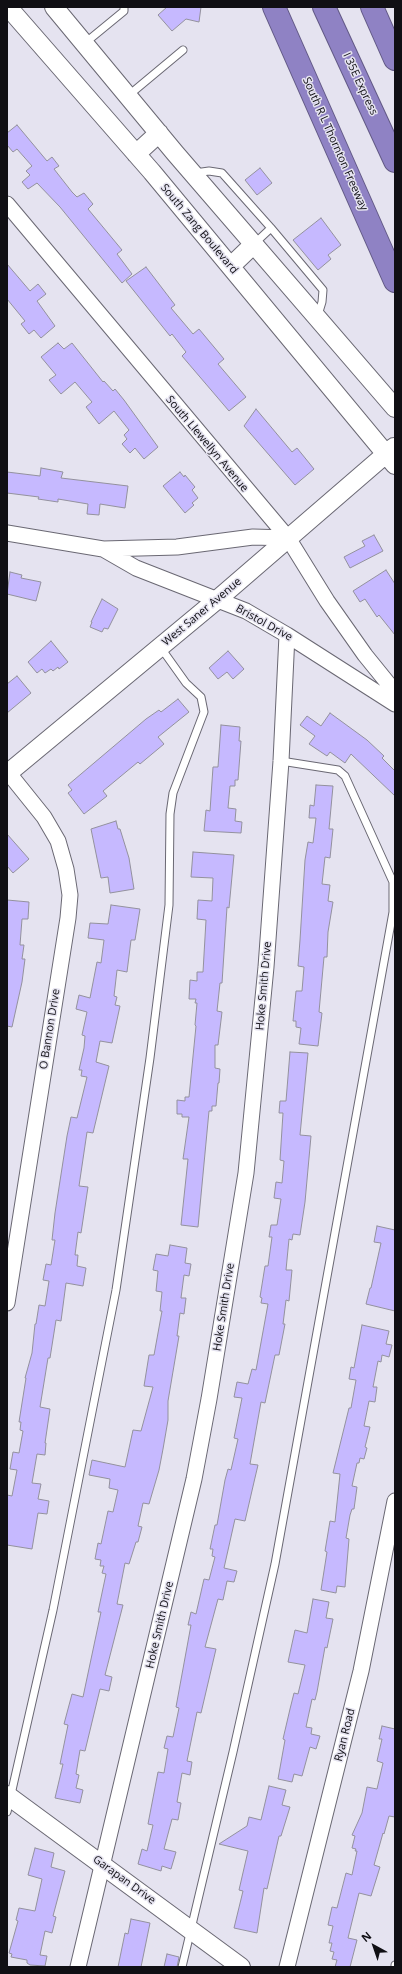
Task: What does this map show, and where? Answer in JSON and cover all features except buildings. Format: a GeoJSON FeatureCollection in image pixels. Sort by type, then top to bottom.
{"type":"FeatureCollection","features":[{"type":"Feature","properties":{"kind":"highway","name":"South R L Thornton Freeway"},"geometry":{"type":"LineString","coordinates":[[274,7],[395,281]]}},
{"type":"Feature","properties":{"kind":"highway","name":"I 35E Express"},"geometry":{"type":"LineString","coordinates":[[324,7],[395,161]]}},
{"type":"Feature","properties":{"kind":"highway"},"geometry":{"type":"LineString","coordinates":[[372,7],[395,59]]}},
{"type":"Feature","properties":{"kind":"street","name":"South Zang Boulevard"},"geometry":{"type":"LineString","coordinates":[[8,7],[136,154],[392,455]]}},
{"type":"Feature","properties":{"kind":"street"},"geometry":{"type":"LineString","coordinates":[[54,7],[193,174],[395,408]]}},
{"type":"Feature","properties":{"kind":"street"},"geometry":{"type":"LineString","coordinates":[[136,154],[160,133]]}},
{"type":"Feature","properties":{"kind":"street","name":"South Llewellyn Avenue"},"geometry":{"type":"LineString","coordinates":[[7,204],[288,538],[327,601],[365,655],[395,692]]}},
{"type":"Feature","properties":{"kind":"street"},"geometry":{"type":"LineString","coordinates":[[230,266],[254,244]]}},
{"type":"Feature","properties":{"kind":"street","name":"West Saner Avenue"},"geometry":{"type":"LineString","coordinates":[[7,773],[218,599],[288,538],[392,455]]}},
{"type":"Feature","properties":{"kind":"street","name":"Bristol Drive"},"geometry":{"type":"LineString","coordinates":[[7,533],[102,549],[177,547],[253,537],[288,538]]}},
{"type":"Feature","properties":{"kind":"street","name":"Bristol Drive"},"geometry":{"type":"LineString","coordinates":[[102,549],[136,568],[246,611],[287,635],[395,704]]}},
{"type":"Feature","properties":{"kind":"street","name":"Hoke Smith Drive"},"geometry":{"type":"LineString","coordinates":[[78,1967],[194,1479],[209,1399],[246,1173],[265,975],[281,761],[287,635]]}},
{"type":"Feature","properties":{"kind":"street","name":"O Bannon Drive"},"geometry":{"type":"LineString","coordinates":[[7,773],[44,817],[58,841],[66,869],[70,895],[68,918],[7,1303]]}},
{"type":"Feature","properties":{"kind":"street","name":"Ryan Road"},"geometry":{"type":"LineString","coordinates":[[287,1967],[361,1671],[395,1501]]}},
{"type":"Feature","properties":{"kind":"street","name":"Garapan Drive"},"geometry":{"type":"LineString","coordinates":[[8,1801],[103,1865],[241,1967]]}},
{"type":"Feature","properties":{"kind":"lane"},"geometry":{"type":"LineString","coordinates":[[85,43],[124,10],[124,7]]}},
{"type":"Feature","properties":{"kind":"lane"},"geometry":{"type":"LineString","coordinates":[[128,95],[183,50]]}},
{"type":"Feature","properties":{"kind":"lane"},"geometry":{"type":"LineString","coordinates":[[193,174],[209,171],[222,173],[271,228],[323,290],[322,302],[317,317]]}},
{"type":"Feature","properties":{"kind":"lane"},"geometry":{"type":"LineString","coordinates":[[254,244],[271,228]]}},
{"type":"Feature","properties":{"kind":"lane"},"geometry":{"type":"LineString","coordinates":[[8,1801],[54,1610],[116,1290],[150,1058],[169,904],[170,814],[173,793],[204,712],[202,697],[186,683],[160,647]]}},
{"type":"Feature","properties":{"kind":"lane"},"geometry":{"type":"LineString","coordinates":[[182,1967],[275,1564],[393,912],[393,882],[346,776],[338,770],[281,761]]}}]}
